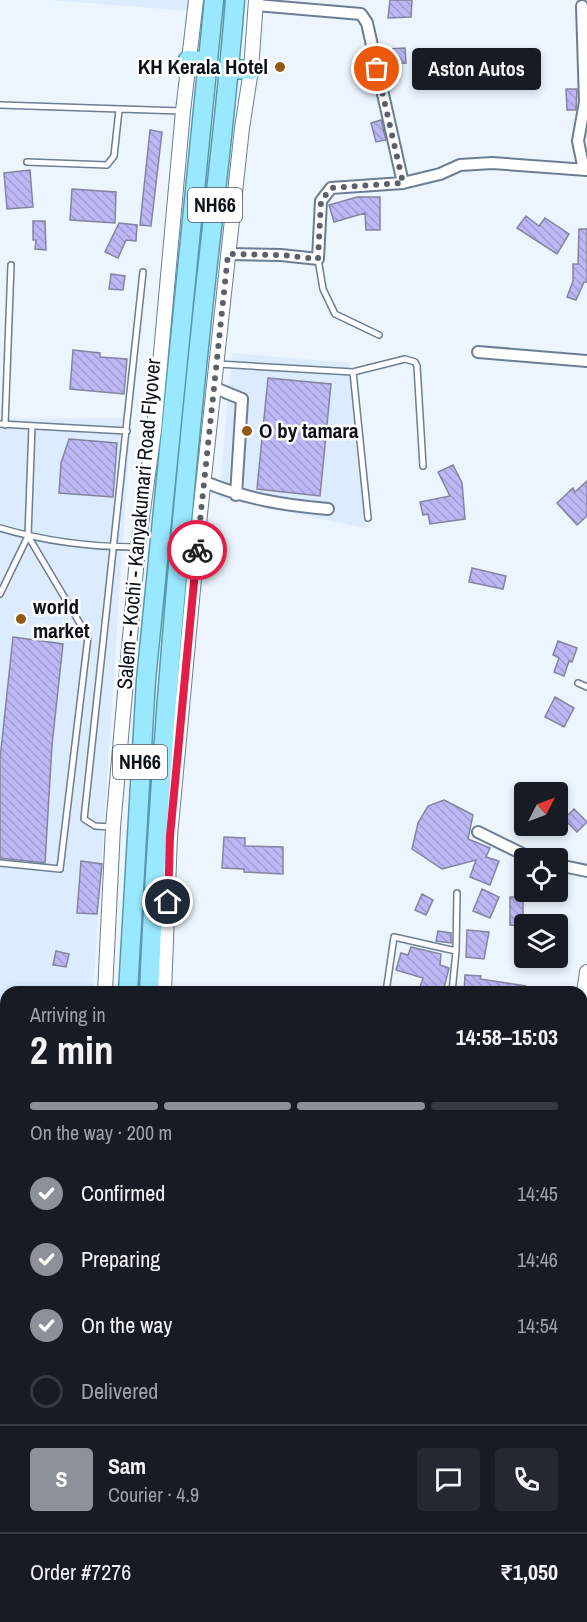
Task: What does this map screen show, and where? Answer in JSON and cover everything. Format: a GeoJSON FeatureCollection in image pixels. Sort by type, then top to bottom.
{"type":"FeatureCollection","features":[{"type":"Feature","properties":{"kind":"highway","name":"NH66"},"geometry":{"type":"LineString","coordinates":[[208,61],[214,0]]}},
{"type":"Feature","properties":{"kind":"highway","name":"NH66"},"geometry":{"type":"LineString","coordinates":[[230,69],[236,0]]}},
{"type":"Feature","properties":{"kind":"highway"},"geometry":{"type":"LineString","coordinates":[[188,60],[208,61]]}},
{"type":"Feature","properties":{"kind":"highway","name":"Salem - Kochi - Kanyakumari Road Flyover"},"geometry":{"type":"LineString","coordinates":[[128,986],[146,680],[208,61]]}},
{"type":"Feature","properties":{"kind":"highway"},"geometry":{"type":"LineString","coordinates":[[230,69],[251,70]]}},
{"type":"Feature","properties":{"kind":"highway","name":"Salem - Kochi - Kanyakumari Road Flyover"},"geometry":{"type":"LineString","coordinates":[[149,986],[156,837],[168,673],[201,331],[230,69]]}},
{"type":"Feature","properties":{"kind":"street"},"geometry":{"type":"LineString","coordinates":[[105,986],[113,827],[138,547],[154,430],[183,111],[196,0]]}},
{"type":"Feature","properties":{"kind":"street"},"geometry":{"type":"LineString","coordinates":[[164,986],[170,836],[216,364],[242,128],[251,70],[256,2],[361,14],[367,23],[403,183]]}},
{"type":"Feature","properties":{"kind":"street"},"geometry":{"type":"LineString","coordinates":[[228,254],[281,255],[318,259],[321,201],[331,188],[403,183],[440,174],[460,165],[492,163],[585,170],[578,141],[585,102],[582,6]]}},
{"type":"Feature","properties":{"kind":"street"},"geometry":{"type":"LineString","coordinates":[[477,352],[587,361]]}},
{"type":"Feature","properties":{"kind":"street"},"geometry":{"type":"LineString","coordinates":[[215,388],[242,399],[236,495]]}},
{"type":"Feature","properties":{"kind":"street"},"geometry":{"type":"LineString","coordinates":[[205,482],[236,495],[286,505],[328,508]]}},
{"type":"Feature","properties":{"kind":"street"},"geometry":{"type":"LineString","coordinates":[[478,832],[514,850]]}},
{"type":"Feature","properties":{"kind":"street"},"geometry":{"type":"LineString","coordinates":[[568,867],[587,871]]}},
{"type":"Feature","properties":{"kind":"lane"},"geometry":{"type":"LineString","coordinates":[[0,105],[183,111]]}},
{"type":"Feature","properties":{"kind":"lane"},"geometry":{"type":"LineString","coordinates":[[27,162],[107,165],[114,156],[119,110]]}},
{"type":"Feature","properties":{"kind":"lane"},"geometry":{"type":"LineString","coordinates":[[318,259],[323,289],[335,314],[379,335]]}},
{"type":"Feature","properties":{"kind":"lane"},"geometry":{"type":"LineString","coordinates":[[11,265],[2,424],[127,432]]}},
{"type":"Feature","properties":{"kind":"lane"},"geometry":{"type":"LineString","coordinates":[[113,827],[95,826],[84,819],[143,272]]}},
{"type":"Feature","properties":{"kind":"lane"},"geometry":{"type":"LineString","coordinates":[[216,364],[353,372],[405,359],[415,362],[423,466]]}},
{"type":"Feature","properties":{"kind":"lane"},"geometry":{"type":"LineString","coordinates":[[353,372],[368,518]]}},
{"type":"Feature","properties":{"kind":"lane"},"geometry":{"type":"LineString","coordinates":[[0,594],[28,536],[32,426]]}},
{"type":"Feature","properties":{"kind":"lane"},"geometry":{"type":"LineString","coordinates":[[0,528],[28,536],[113,547],[138,547]]}},
{"type":"Feature","properties":{"kind":"lane"},"geometry":{"type":"LineString","coordinates":[[0,863],[60,869],[88,638],[28,536]]}},
{"type":"Feature","properties":{"kind":"lane"},"geometry":{"type":"LineString","coordinates":[[579,683],[587,687]]}},
{"type":"Feature","properties":{"kind":"lane"},"geometry":{"type":"LineString","coordinates":[[453,986],[457,893]]}},
{"type":"Feature","properties":{"kind":"lane"},"geometry":{"type":"LineString","coordinates":[[387,986],[394,937],[456,951]]}},
{"type":"Feature","properties":{"kind":"shaded area"},"geometry":{"type":"Polygon","coordinates":[[[49,0],[192,0],[191,11],[49,0]]]}},
{"type":"Feature","properties":{"kind":"shaded area"},"geometry":{"type":"Polygon","coordinates":[[[232,353],[349,363],[359,440],[365,528],[219,498],[232,353]]]}},
{"type":"Feature","properties":{"kind":"shaded area"},"geometry":{"type":"Polygon","coordinates":[[[131,418],[93,986],[0,986],[0,419],[131,418]]]}},
{"type":"Feature","properties":{"kind":"building"},"geometry":{"type":"Polygon","coordinates":[[[390,0],[412,0],[411,17],[388,18],[390,0]]]}},
{"type":"Feature","properties":{"kind":"building"},"geometry":{"type":"Polygon","coordinates":[[[405,48],[406,63],[388,65],[387,49],[405,48]]]}},
{"type":"Feature","properties":{"kind":"building"},"geometry":{"type":"Polygon","coordinates":[[[566,89],[577,89],[576,110],[567,110],[566,89]]]}},
{"type":"Feature","properties":{"kind":"building"},"geometry":{"type":"Polygon","coordinates":[[[381,120],[386,140],[376,142],[371,123],[381,120]]]}},
{"type":"Feature","properties":{"kind":"building"},"geometry":{"type":"Polygon","coordinates":[[[150,130],[162,132],[151,226],[140,225],[150,130]]]}},
{"type":"Feature","properties":{"kind":"building"},"geometry":{"type":"Polygon","coordinates":[[[30,170],[33,207],[7,209],[4,173],[30,170]]]}},
{"type":"Feature","properties":{"kind":"building"},"geometry":{"type":"Polygon","coordinates":[[[72,189],[116,192],[115,223],[70,220],[72,189]]]}},
{"type":"Feature","properties":{"kind":"building"},"geometry":{"type":"Polygon","coordinates":[[[357,197],[380,197],[380,230],[366,230],[365,213],[334,222],[329,205],[357,197]]]}},
{"type":"Feature","properties":{"kind":"building"},"geometry":{"type":"Polygon","coordinates":[[[526,216],[539,226],[545,218],[569,234],[557,254],[517,228],[526,216]]]}},
{"type":"Feature","properties":{"kind":"building"},"geometry":{"type":"Polygon","coordinates":[[[33,221],[45,221],[46,250],[35,249],[33,221]]]}},
{"type":"Feature","properties":{"kind":"building"},"geometry":{"type":"Polygon","coordinates":[[[119,223],[137,225],[136,241],[126,240],[118,258],[105,252],[119,223]]]}},
{"type":"Feature","properties":{"kind":"building"},"geometry":{"type":"Polygon","coordinates":[[[579,229],[587,229],[587,282],[584,282],[576,300],[567,297],[573,281],[573,264],[578,264],[579,229]]]}},
{"type":"Feature","properties":{"kind":"building"},"geometry":{"type":"Polygon","coordinates":[[[111,274],[125,276],[123,290],[109,289],[111,274]]]}},
{"type":"Feature","properties":{"kind":"building"},"geometry":{"type":"Polygon","coordinates":[[[73,350],[100,353],[100,357],[127,359],[124,394],[70,389],[73,350]]]}},
{"type":"Feature","properties":{"kind":"building"},"geometry":{"type":"Polygon","coordinates":[[[268,378],[331,384],[320,496],[257,489],[268,378]]]}},
{"type":"Feature","properties":{"kind":"building"},"geometry":{"type":"Polygon","coordinates":[[[69,439],[117,443],[113,497],[59,493],[61,463],[69,439]]]}},
{"type":"Feature","properties":{"kind":"building"},"geometry":{"type":"Polygon","coordinates":[[[453,465],[462,483],[465,519],[430,524],[428,514],[423,515],[420,502],[450,496],[438,472],[453,465]]]}},
{"type":"Feature","properties":{"kind":"building"},"geometry":{"type":"Polygon","coordinates":[[[587,481],[587,516],[577,525],[557,503],[573,488],[575,492],[587,481]]]}},
{"type":"Feature","properties":{"kind":"building"},"geometry":{"type":"Polygon","coordinates":[[[472,568],[506,576],[503,589],[469,582],[472,568]]]}},
{"type":"Feature","properties":{"kind":"building"},"geometry":{"type":"Polygon","coordinates":[[[13,637],[63,644],[52,745],[45,863],[0,858],[0,759],[13,637]]]}},
{"type":"Feature","properties":{"kind":"building"},"geometry":{"type":"Polygon","coordinates":[[[558,641],[577,648],[564,676],[554,672],[559,658],[553,655],[558,641]]]}},
{"type":"Feature","properties":{"kind":"building"},"geometry":{"type":"Polygon","coordinates":[[[555,697],[574,708],[564,727],[545,717],[555,697]]]}},
{"type":"Feature","properties":{"kind":"building"},"geometry":{"type":"Polygon","coordinates":[[[444,800],[473,815],[468,839],[490,848],[486,857],[499,861],[490,885],[470,877],[476,860],[442,869],[412,849],[418,823],[428,806],[444,800]]]}},
{"type":"Feature","properties":{"kind":"building"},"geometry":{"type":"Polygon","coordinates":[[[574,809],[587,822],[577,832],[568,823],[568,815],[574,809]]]}},
{"type":"Feature","properties":{"kind":"building"},"geometry":{"type":"Polygon","coordinates":[[[224,837],[245,838],[245,846],[283,847],[283,874],[244,872],[244,869],[222,868],[224,837]]]}},
{"type":"Feature","properties":{"kind":"building"},"geometry":{"type":"Polygon","coordinates":[[[81,861],[102,864],[97,914],[77,913],[81,861]]]}},
{"type":"Feature","properties":{"kind":"building"},"geometry":{"type":"Polygon","coordinates":[[[482,889],[499,897],[490,918],[473,911],[482,889]]]}},
{"type":"Feature","properties":{"kind":"building"},"geometry":{"type":"Polygon","coordinates":[[[422,894],[433,900],[426,915],[415,910],[422,894]]]}},
{"type":"Feature","properties":{"kind":"building"},"geometry":{"type":"Polygon","coordinates":[[[510,897],[514,897],[514,902],[523,902],[523,914],[514,914],[514,925],[510,925],[510,897]]]}},
{"type":"Feature","properties":{"kind":"building"},"geometry":{"type":"Polygon","coordinates":[[[467,930],[489,932],[484,959],[466,957],[467,930]]]}},
{"type":"Feature","properties":{"kind":"building"},"geometry":{"type":"Polygon","coordinates":[[[438,931],[451,933],[451,943],[436,941],[438,931]]]}},
{"type":"Feature","properties":{"kind":"building"},"geometry":{"type":"Polygon","coordinates":[[[411,947],[441,954],[440,965],[449,968],[444,986],[420,986],[423,978],[396,970],[401,953],[408,955],[411,947]]]}},
{"type":"Feature","properties":{"kind":"building"},"geometry":{"type":"Polygon","coordinates":[[[56,951],[69,954],[66,967],[53,965],[56,951]]]}},
{"type":"Feature","properties":{"kind":"building"},"geometry":{"type":"Polygon","coordinates":[[[465,975],[481,976],[480,979],[526,986],[464,986],[465,975]]]}},
{"type":"Feature","properties":{"kind":"way so far"},"geometry":{"type":"LineString","coordinates":[[197,550],[228,254],[281,255],[318,259],[321,201],[331,188],[403,183],[377,69]]}},
{"type":"Feature","properties":{"kind":"place","name":"KH Kerala Hotel"},"geometry":{"type":"Point","coordinates":[280,67]}},
{"type":"Feature","properties":{"kind":"place","name":"Aston Autos"},"geometry":{"type":"Point","coordinates":[377,69]}},
{"type":"Feature","properties":{"kind":"place","name":"O by tamara"},"geometry":{"type":"Point","coordinates":[247,431]}},
{"type":"Feature","properties":{"kind":"place","name":"world market"},"geometry":{"type":"Point","coordinates":[21,619]}},
{"type":"Feature","properties":{"kind":"route"},"geometry":{"type":"LineString","coordinates":[[168,902],[170,836],[197,550]]}}]}
